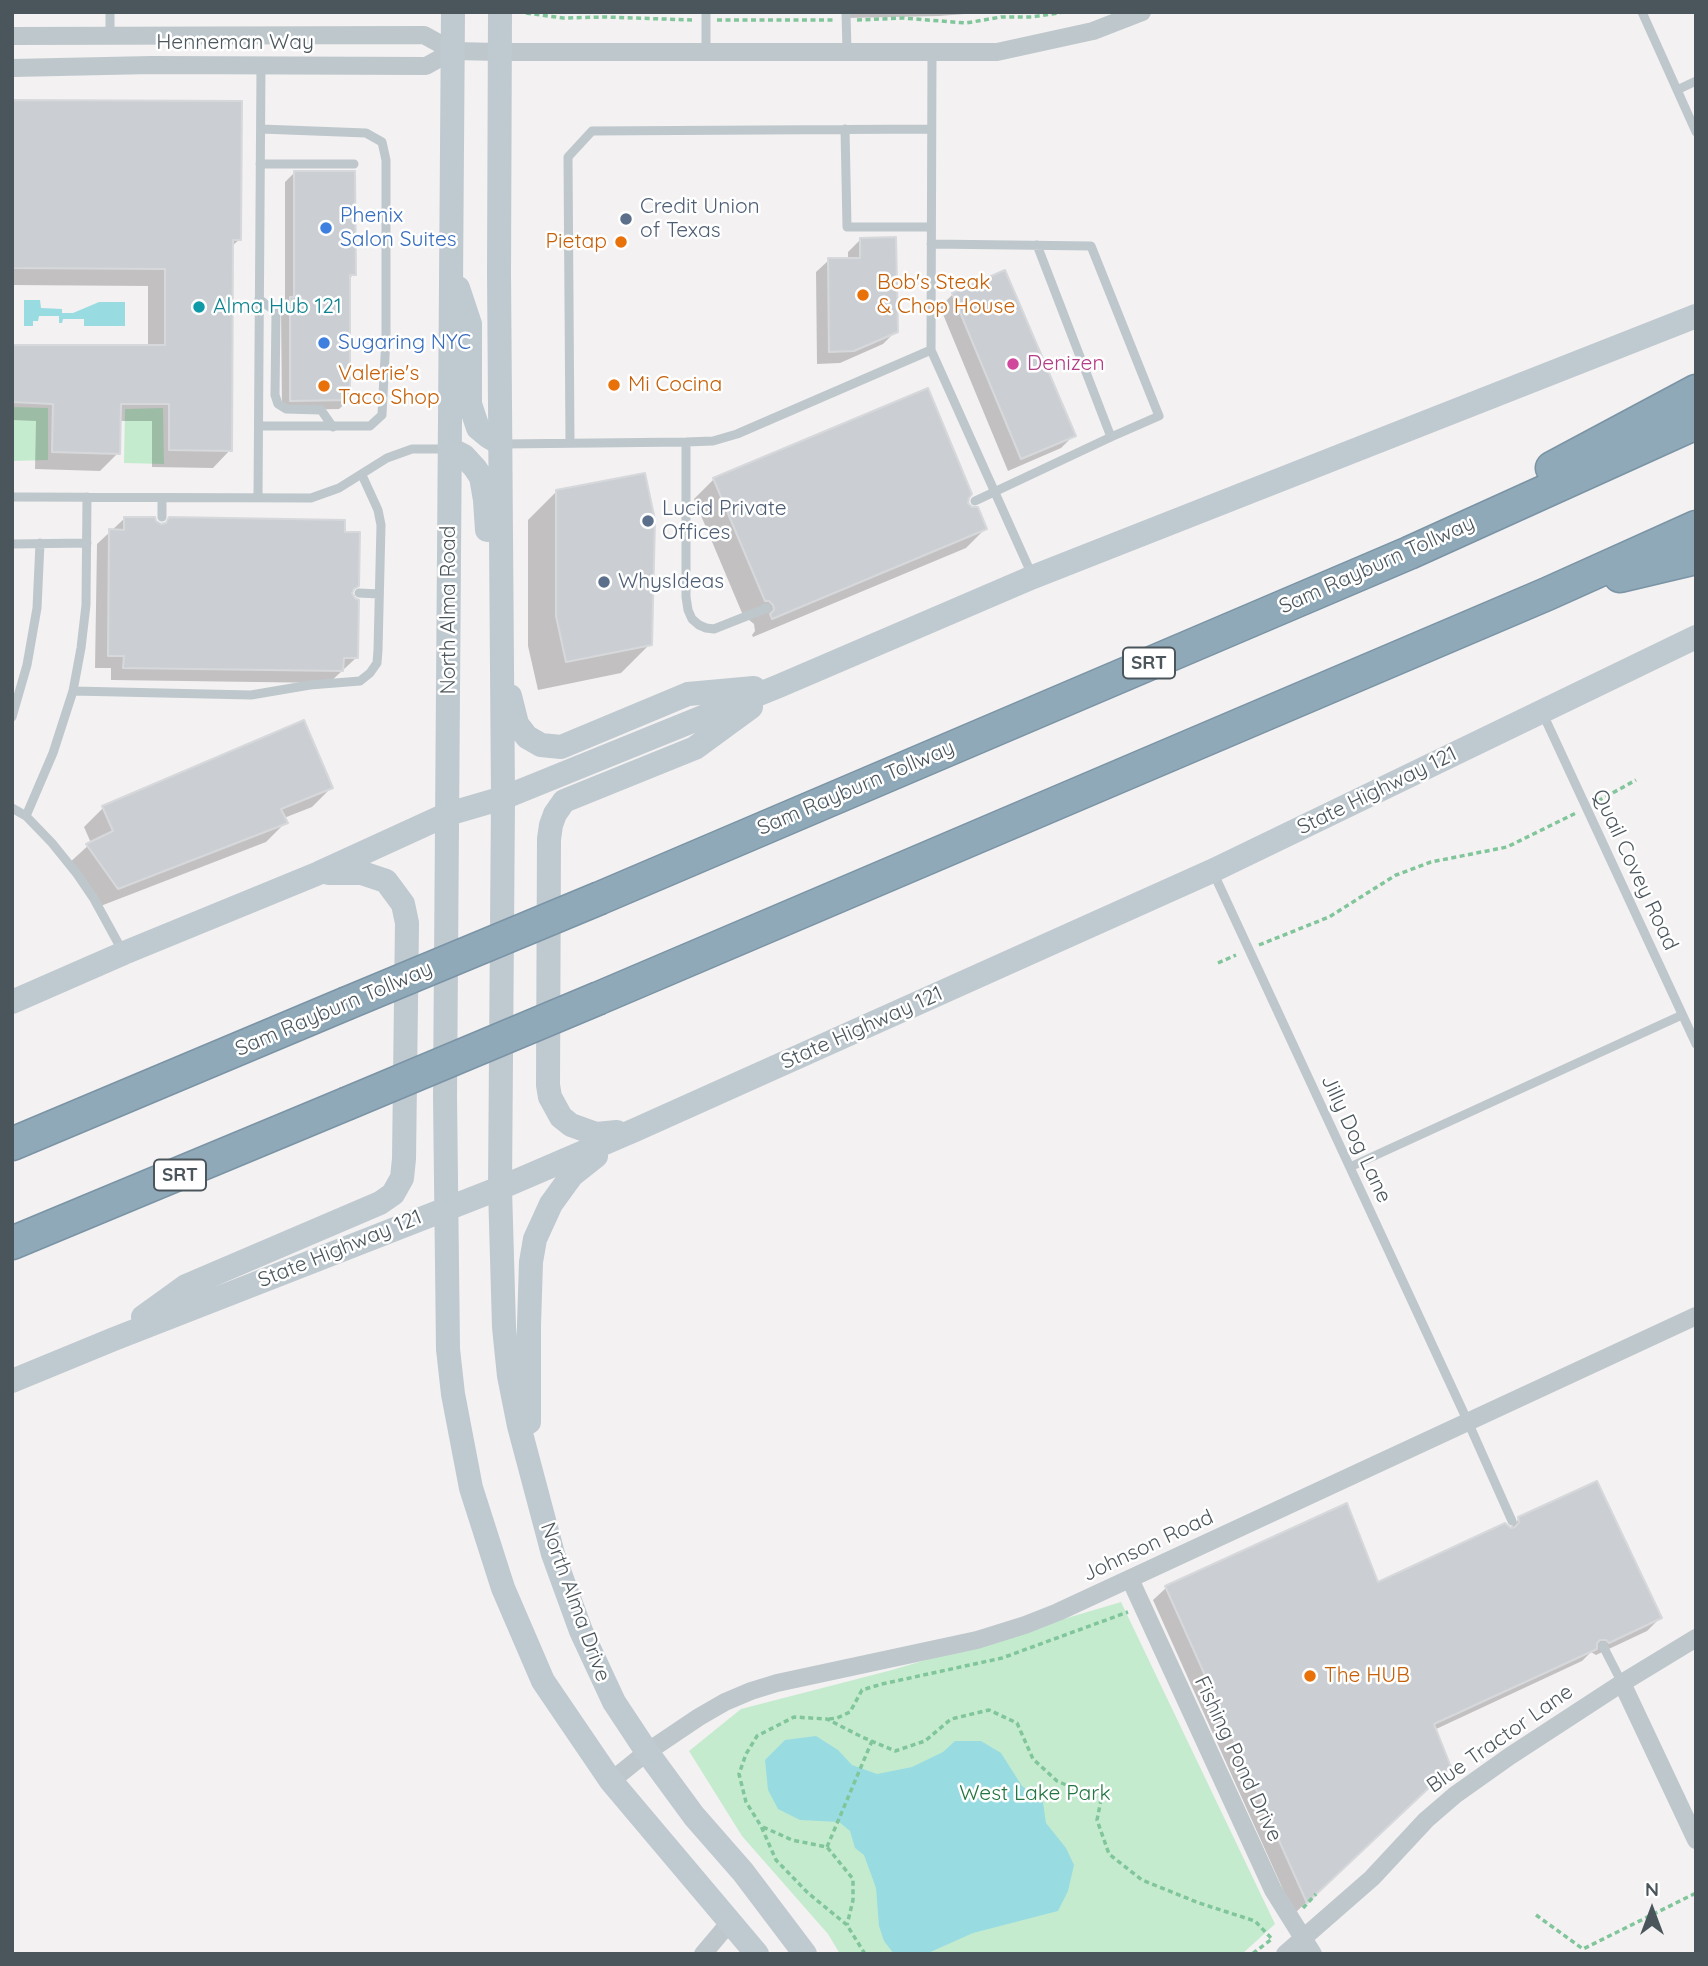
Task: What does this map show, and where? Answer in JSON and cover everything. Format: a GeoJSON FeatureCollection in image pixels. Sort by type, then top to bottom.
{"type":"FeatureCollection","features":[{"type":"Feature","properties":{"kind":"highway"},"geometry":{"type":"LineString","coordinates":[[1409,553],[1572,456],[1696,391]]}},
{"type":"Feature","properties":{"kind":"highway","name":"Sam Rayburn Tollway"},"geometry":{"type":"LineString","coordinates":[[12,1144],[600,898],[1409,553],[1696,423]]}},
{"type":"Feature","properties":{"kind":"highway","name":"SRT"},"geometry":{"type":"LineString","coordinates":[[12,1243],[599,998],[1547,594],[1696,527]]}},
{"type":"Feature","properties":{"kind":"highway"},"geometry":{"type":"LineString","coordinates":[[1547,594],[1696,558]]}},
{"type":"Feature","properties":{"kind":"main road","name":"North Alma Road"},"geometry":{"type":"LineString","coordinates":[[447,1207],[445,1083],[453,12]]}},
{"type":"Feature","properties":{"kind":"main road"},"geometry":{"type":"LineString","coordinates":[[500,12],[503,798],[500,1188]]}},
{"type":"Feature","properties":{"kind":"main road"},"geometry":{"type":"LineString","coordinates":[[451,268],[470,324],[470,404],[478,428],[501,444]]}},
{"type":"Feature","properties":{"kind":"main road"},"geometry":{"type":"LineString","coordinates":[[12,1002],[318,873],[448,814],[503,798],[779,686],[1033,577],[1696,316]]}},
{"type":"Feature","properties":{"kind":"main road"},"geometry":{"type":"LineString","coordinates":[[450,449],[464,456],[481,477],[487,541],[491,555],[502,563]]}},
{"type":"Feature","properties":{"kind":"main road","name":"State Highway 121"},"geometry":{"type":"LineString","coordinates":[[12,1381],[500,1188],[635,1130],[1212,871],[1696,637]]}},
{"type":"Feature","properties":{"kind":"main road"},"geometry":{"type":"LineString","coordinates":[[502,663],[517,724],[527,737],[541,745],[561,747],[688,694],[779,686]]}},
{"type":"Feature","properties":{"kind":"main road"},"geometry":{"type":"LineString","coordinates":[[635,1130],[596,1134],[580,1130],[561,1117],[550,1097],[551,825],[564,801],[695,748],[779,686]]}},
{"type":"Feature","properties":{"kind":"main road"},"geometry":{"type":"LineString","coordinates":[[114,1339],[186,1286],[380,1203],[393,1194],[402,1178],[407,923],[403,904],[386,881],[362,873],[318,873]]}},
{"type":"Feature","properties":{"kind":"main road"},"geometry":{"type":"LineString","coordinates":[[530,1466],[529,1325],[531,1262],[535,1239],[551,1204],[572,1175],[600,1152],[635,1130]]}},
{"type":"Feature","properties":{"kind":"main road","name":"North Alma Drive"},"geometry":{"type":"LineString","coordinates":[[500,1188],[508,1371],[519,1426],[553,1554],[581,1630],[614,1702],[647,1752],[694,1816],[743,1872],[806,1954]]}},
{"type":"Feature","properties":{"kind":"main road"},"geometry":{"type":"LineString","coordinates":[[447,1207],[448,1349],[453,1394],[471,1488],[503,1588],[543,1681],[611,1781],[757,1954]]}},
{"type":"Feature","properties":{"kind":"street","name":"Henneman Way"},"geometry":{"type":"LineString","coordinates":[[12,36],[424,35],[453,51],[500,52],[997,52],[1093,31],[1142,12]]}},
{"type":"Feature","properties":{"kind":"street","name":"Henneman Way"},"geometry":{"type":"LineString","coordinates":[[12,68],[426,66],[453,51]]}},
{"type":"Feature","properties":{"kind":"street","name":"Johnson Road"},"geometry":{"type":"LineString","coordinates":[[611,1781],[647,1752],[725,1702],[751,1691],[790,1681],[977,1640],[1058,1612],[1696,1316]]}},
{"type":"Feature","properties":{"kind":"street","name":"Fishing Pond Drive"},"geometry":{"type":"LineString","coordinates":[[1130,1579],[1273,1890],[1308,1946]]}},
{"type":"Feature","properties":{"kind":"street","name":"Blue Tractor Lane"},"geometry":{"type":"LineString","coordinates":[[1284,1954],[1308,1946],[1426,1820],[1455,1795],[1500,1762],[1622,1682],[1696,1639]]}},
{"type":"Feature","properties":{"kind":"street"},"geometry":{"type":"LineString","coordinates":[[1622,1682],[1696,1840]]}},
{"type":"Feature","properties":{"kind":"street"},"geometry":{"type":"LineString","coordinates":[[704,1954],[730,1922]]}},
{"type":"Feature","properties":{"kind":"lane"},"geometry":{"type":"LineString","coordinates":[[110,12],[110,36]]}},
{"type":"Feature","properties":{"kind":"lane"},"geometry":{"type":"LineString","coordinates":[[706,12],[706,51]]}},
{"type":"Feature","properties":{"kind":"lane"},"geometry":{"type":"LineString","coordinates":[[846,12],[847,51]]}},
{"type":"Feature","properties":{"kind":"lane"},"geometry":{"type":"LineString","coordinates":[[1642,12],[1696,132]]}},
{"type":"Feature","properties":{"kind":"lane"},"geometry":{"type":"LineString","coordinates":[[932,51],[931,350],[1033,577]]}},
{"type":"Feature","properties":{"kind":"lane"},"geometry":{"type":"LineString","coordinates":[[258,497],[261,66]]}},
{"type":"Feature","properties":{"kind":"lane"},"geometry":{"type":"LineString","coordinates":[[1677,90],[1696,81]]}},
{"type":"Feature","properties":{"kind":"lane"},"geometry":{"type":"LineString","coordinates":[[259,426],[370,426],[382,415],[386,337],[386,160],[382,142],[366,133],[261,129]]}},
{"type":"Feature","properties":{"kind":"lane"},"geometry":{"type":"LineString","coordinates":[[845,129],[848,227],[931,227]]}},
{"type":"Feature","properties":{"kind":"lane"},"geometry":{"type":"LineString","coordinates":[[570,443],[568,157],[592,131],[931,129]]}},
{"type":"Feature","properties":{"kind":"lane"},"geometry":{"type":"LineString","coordinates":[[260,164],[354,164]]}},
{"type":"Feature","properties":{"kind":"lane"},"geometry":{"type":"LineString","coordinates":[[931,244],[1091,246],[1159,416],[975,501]]}},
{"type":"Feature","properties":{"kind":"lane"},"geometry":{"type":"LineString","coordinates":[[1037,245],[1111,437]]}},
{"type":"Feature","properties":{"kind":"lane"},"geometry":{"type":"LineString","coordinates":[[259,299],[276,312],[275,395],[278,404],[286,409],[321,410],[333,427]]}},
{"type":"Feature","properties":{"kind":"lane"},"geometry":{"type":"LineString","coordinates":[[501,444],[713,441],[737,434],[931,350]]}},
{"type":"Feature","properties":{"kind":"lane"},"geometry":{"type":"LineString","coordinates":[[686,443],[686,597],[692,619],[699,625],[714,629],[767,607]]}},
{"type":"Feature","properties":{"kind":"lane"},"geometry":{"type":"LineString","coordinates":[[12,497],[312,498],[339,488],[387,458],[412,449],[450,449]]}},
{"type":"Feature","properties":{"kind":"lane"},"geometry":{"type":"LineString","coordinates":[[74,691],[251,695],[310,685],[360,681],[377,663],[381,525],[378,510],[362,475]]}},
{"type":"Feature","properties":{"kind":"lane"},"geometry":{"type":"LineString","coordinates":[[26,816],[53,754],[74,691],[86,605],[87,497]]}},
{"type":"Feature","properties":{"kind":"lane"},"geometry":{"type":"LineString","coordinates":[[162,498],[162,517]]}},
{"type":"Feature","properties":{"kind":"lane"},"geometry":{"type":"LineString","coordinates":[[12,717],[27,665],[37,608],[40,543]]}},
{"type":"Feature","properties":{"kind":"lane"},"geometry":{"type":"LineString","coordinates":[[12,544],[87,543]]}},
{"type":"Feature","properties":{"kind":"lane"},"geometry":{"type":"LineString","coordinates":[[359,593],[379,594]]}},
{"type":"Feature","properties":{"kind":"lane","name":"Quail Covey Road"},"geometry":{"type":"LineString","coordinates":[[1542,711],[1696,1044]]}},
{"type":"Feature","properties":{"kind":"lane"},"geometry":{"type":"LineString","coordinates":[[12,808],[26,816],[77,874],[124,953]]}},
{"type":"Feature","properties":{"kind":"lane","name":"Jilly Dog Lane"},"geometry":{"type":"LineString","coordinates":[[1212,871],[1512,1521]]}},
{"type":"Feature","properties":{"kind":"lane"},"geometry":{"type":"LineString","coordinates":[[1350,1167],[1682,1015]]}},
{"type":"Feature","properties":{"kind":"lane"},"geometry":{"type":"LineString","coordinates":[[1603,1646],[1622,1682]]}},
{"type":"Feature","properties":{"kind":"path"},"geometry":{"type":"LineString","coordinates":[[869,20],[903,18],[966,23],[1000,17],[1032,17],[1064,12]]}},
{"type":"Feature","properties":{"kind":"path"},"geometry":{"type":"LineString","coordinates":[[1599,800],[1636,780]]}},
{"type":"Feature","properties":{"kind":"path"},"geometry":{"type":"LineString","coordinates":[[1262,944],[1329,917],[1396,875],[1430,862],[1507,847],[1576,813]]}},
{"type":"Feature","properties":{"kind":"path"},"geometry":{"type":"LineString","coordinates":[[1218,963],[1238,954]]}},
{"type":"Feature","properties":{"kind":"path"},"geometry":{"type":"LineString","coordinates":[[865,1954],[847,1925],[808,1893],[775,1860],[761,1826],[746,1802],[739,1774],[746,1754],[757,1736],[794,1717],[827,1719],[850,1712],[862,1690],[1002,1658],[1112,1618]]}},
{"type":"Feature","properties":{"kind":"path"},"geometry":{"type":"LineString","coordinates":[[827,1719],[895,1751],[925,1741],[951,1719],[989,1710],[1017,1723],[1032,1759],[1058,1781],[1101,1800],[1097,1820],[1109,1854],[1142,1880],[1199,1903],[1255,1921],[1272,1939],[1252,1954]]}},
{"type":"Feature","properties":{"kind":"path"},"geometry":{"type":"LineString","coordinates":[[827,1847],[872,1741]]}},
{"type":"Feature","properties":{"kind":"path"},"geometry":{"type":"LineString","coordinates":[[761,1826],[792,1840],[827,1847],[853,1879],[853,1900],[847,1925]]}},
{"type":"Feature","properties":{"kind":"path"},"geometry":{"type":"LineString","coordinates":[[1536,1915],[1583,1949],[1696,1893]]}},
{"type":"Feature","properties":{"kind":"green space"},"geometry":{"type":"Polygon","coordinates":[[[12,407],[48,408],[48,460],[12,461],[12,407]]]}},
{"type":"Feature","properties":{"kind":"green space"},"geometry":{"type":"Polygon","coordinates":[[[163,408],[164,464],[124,463],[125,409],[163,408]]]}},
{"type":"Feature","properties":{"kind":"green space","name":"West Lake Park"},"geometry":{"type":"Polygon","coordinates":[[[1121,1602],[1275,1924],[1242,1954],[840,1954],[828,1934],[742,1836],[689,1751],[741,1709],[892,1670],[1121,1602]]]}},
{"type":"Feature","properties":{"kind":"water"},"geometry":{"type":"Polygon","coordinates":[[[24,300],[40,300],[41,308],[62,309],[62,313],[73,313],[99,302],[125,302],[125,326],[84,326],[84,319],[63,319],[62,323],[59,323],[59,316],[39,316],[38,321],[33,321],[33,326],[24,326],[24,300]]]}},
{"type":"Feature","properties":{"kind":"water"},"geometry":{"type":"Polygon","coordinates":[[[816,1736],[838,1750],[852,1765],[877,1774],[912,1767],[943,1752],[955,1741],[981,1741],[1001,1753],[1022,1786],[1043,1802],[1046,1823],[1066,1848],[1074,1865],[1068,1891],[1058,1911],[973,1933],[926,1954],[894,1954],[884,1941],[879,1926],[876,1888],[864,1855],[855,1848],[850,1831],[839,1822],[800,1820],[778,1809],[768,1790],[765,1760],[785,1740],[816,1736]]]}},
{"type":"Feature","properties":{"kind":"building","name":"Alma Hub 121"},"geometry":{"type":"Polygon","coordinates":[[[12,100],[242,101],[241,240],[233,240],[232,451],[169,450],[169,404],[121,404],[120,454],[52,452],[53,404],[12,402],[12,345],[165,345],[165,269],[12,268],[12,100]]]}},
{"type":"Feature","properties":{"kind":"building"},"geometry":{"type":"Polygon","coordinates":[[[294,171],[355,171],[356,275],[350,275],[350,400],[290,401],[290,297],[294,297],[294,171]]]}},
{"type":"Feature","properties":{"kind":"building","name":"Bob's Steak & Chop House"},"geometry":{"type":"Polygon","coordinates":[[[896,237],[898,332],[854,351],[829,352],[828,258],[860,258],[860,238],[896,237]]]}},
{"type":"Feature","properties":{"kind":"building","name":"Denizen"},"geometry":{"type":"Polygon","coordinates":[[[1005,270],[1076,436],[1021,459],[952,293],[1005,270]]]}},
{"type":"Feature","properties":{"kind":"building"},"geometry":{"type":"Polygon","coordinates":[[[928,388],[972,494],[968,503],[972,507],[978,507],[987,529],[772,619],[770,614],[774,610],[773,605],[765,601],[713,478],[928,388]]]}},
{"type":"Feature","properties":{"kind":"building"},"geometry":{"type":"Polygon","coordinates":[[[645,473],[655,520],[652,645],[566,662],[556,616],[556,490],[645,473]]]}},
{"type":"Feature","properties":{"kind":"building"},"geometry":{"type":"Polygon","coordinates":[[[124,517],[155,517],[161,524],[166,523],[169,517],[345,520],[345,532],[360,532],[359,586],[352,593],[359,600],[358,658],[344,658],[343,671],[123,668],[124,656],[108,656],[109,529],[124,530],[124,517]]]}},
{"type":"Feature","properties":{"kind":"building"},"geometry":{"type":"Polygon","coordinates":[[[304,720],[333,788],[281,809],[288,823],[118,889],[86,844],[113,831],[102,806],[304,720]]]}},
{"type":"Feature","properties":{"kind":"building","name":"The HUB"},"geometry":{"type":"Polygon","coordinates":[[[1597,1481],[1662,1618],[1609,1643],[1600,1640],[1597,1649],[1434,1724],[1451,1767],[1307,1903],[1165,1586],[1347,1503],[1378,1582],[1505,1523],[1511,1528],[1515,1527],[1519,1522],[1518,1517],[1597,1481]]]}},
{"type":"Feature","properties":{"kind":"place","name":"Credit Union of Texas"},"geometry":{"type":"Point","coordinates":[626,219]}},
{"type":"Feature","properties":{"kind":"place","name":"Phenix Salon Suites"},"geometry":{"type":"Point","coordinates":[326,228]}},
{"type":"Feature","properties":{"kind":"place","name":"Pietap"},"geometry":{"type":"Point","coordinates":[621,242]}},
{"type":"Feature","properties":{"kind":"place","name":"Bob's Steak & Chop House"},"geometry":{"type":"Point","coordinates":[863,295]}},
{"type":"Feature","properties":{"kind":"place","name":"Alma Hub 121"},"geometry":{"type":"Point","coordinates":[199,307]}},
{"type":"Feature","properties":{"kind":"place","name":"Sugaring NYC"},"geometry":{"type":"Point","coordinates":[324,343]}},
{"type":"Feature","properties":{"kind":"place","name":"Denizen"},"geometry":{"type":"Point","coordinates":[1013,364]}},
{"type":"Feature","properties":{"kind":"place","name":"Mi Cocina"},"geometry":{"type":"Point","coordinates":[614,385]}},
{"type":"Feature","properties":{"kind":"place","name":"Valerie's Taco Shop"},"geometry":{"type":"Point","coordinates":[324,386]}},
{"type":"Feature","properties":{"kind":"place","name":"Lucid Private Offices"},"geometry":{"type":"Point","coordinates":[648,521]}},
{"type":"Feature","properties":{"kind":"place","name":"WhysIdeas"},"geometry":{"type":"Point","coordinates":[604,582]}},
{"type":"Feature","properties":{"kind":"place","name":"The HUB"},"geometry":{"type":"Point","coordinates":[1310,1676]}}]}
